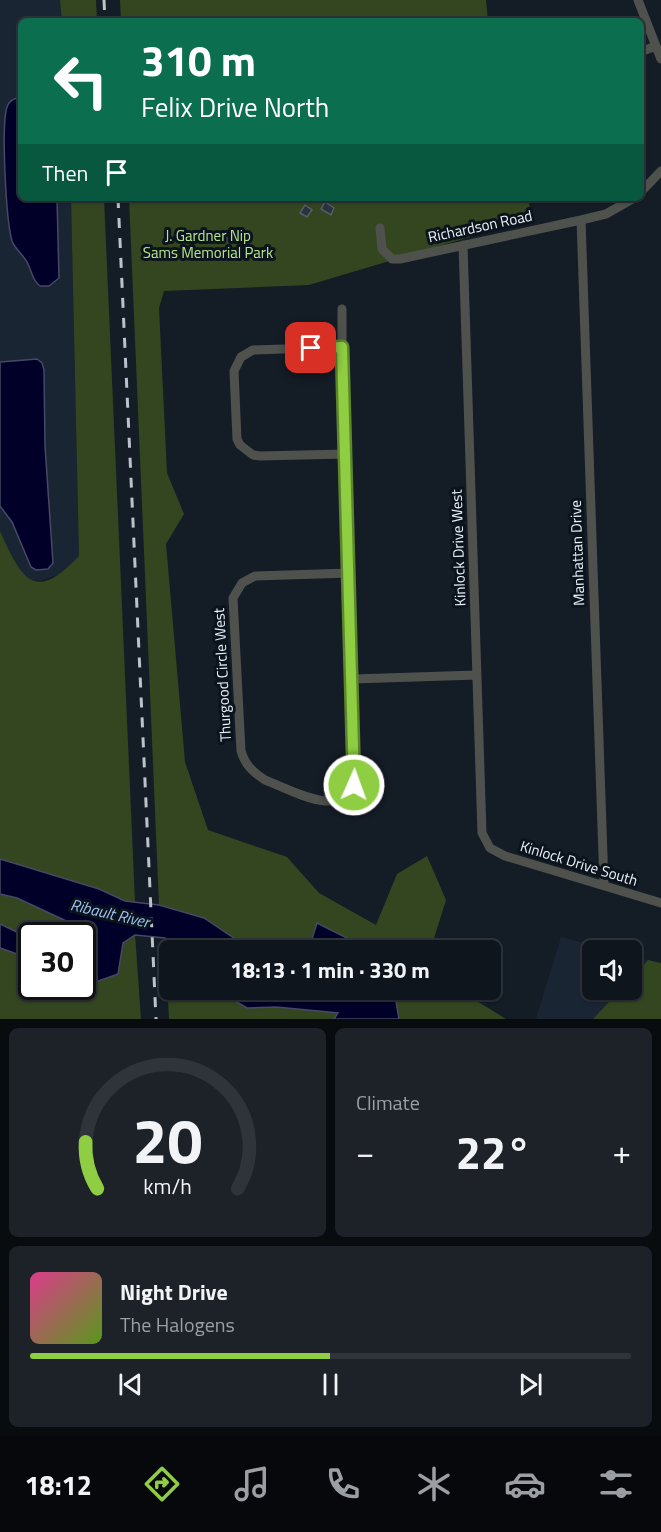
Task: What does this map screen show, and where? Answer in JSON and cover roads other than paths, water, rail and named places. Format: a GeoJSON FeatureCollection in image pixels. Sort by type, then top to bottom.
{"type":"FeatureCollection","features":[{"type":"Feature","properties":{"kind":"street"},"geometry":{"type":"LineString","coordinates":[[638,0],[661,59]]}},
{"type":"Feature","properties":{"kind":"street"},"geometry":{"type":"LineString","coordinates":[[644,50],[656,46]]}},
{"type":"Feature","properties":{"kind":"street"},"geometry":{"type":"LineString","coordinates":[[644,189],[661,171]]}},
{"type":"Feature","properties":{"kind":"street","name":"Richardson Road"},"geometry":{"type":"LineString","coordinates":[[380,228],[382,249],[392,259],[400,259],[581,220],[606,213],[628,201]]}},
{"type":"Feature","properties":{"kind":"street","name":"Manhattan Drive"},"geometry":{"type":"LineString","coordinates":[[581,220],[604,885]]}},
{"type":"Feature","properties":{"kind":"street","name":"Kinlock Drive West"},"geometry":{"type":"LineString","coordinates":[[463,245],[482,833],[490,848]]}},
{"type":"Feature","properties":{"kind":"street"},"geometry":{"type":"LineString","coordinates":[[342,309],[353,680],[477,675]]}},
{"type":"Feature","properties":{"kind":"street"},"geometry":{"type":"LineString","coordinates":[[342,347],[253,350],[241,357],[234,371],[237,439],[246,451],[260,456],[345,454]]}},
{"type":"Feature","properties":{"kind":"street","name":"Thurgood Circle West"},"geometry":{"type":"LineString","coordinates":[[350,573],[255,576],[242,583],[233,598],[241,751],[248,766],[265,780],[323,801],[344,799],[351,793],[356,778],[353,680]]}},
{"type":"Feature","properties":{"kind":"street","name":"Kinlock Drive South"},"geometry":{"type":"LineString","coordinates":[[490,848],[505,856],[661,903]]}},
{"type":"Feature","properties":{"kind":"water"},"geometry":{"type":"Polygon","coordinates":[[[18,98],[18,201],[57,201],[59,278],[49,286],[40,286],[35,281],[27,262],[13,243],[10,230],[4,133],[7,107],[18,98]]]}},
{"type":"Feature","properties":{"kind":"water"},"geometry":{"type":"Polygon","coordinates":[[[37,359],[42,363],[44,370],[45,446],[53,563],[48,569],[36,570],[31,567],[12,522],[0,506],[0,362],[37,359]]]}},
{"type":"Feature","properties":{"kind":"water","name":"Ribault River"},"geometry":{"type":"Polygon","coordinates":[[[0,859],[99,889],[125,901],[159,905],[204,918],[237,940],[166,940],[135,935],[123,943],[118,974],[96,982],[96,922],[69,922],[17,898],[0,894],[0,859]]]}},
{"type":"Feature","properties":{"kind":"water"},"geometry":{"type":"Polygon","coordinates":[[[317,923],[349,940],[311,940],[317,923]]]}},
{"type":"Feature","properties":{"kind":"water"},"geometry":{"type":"Polygon","coordinates":[[[0,924],[18,933],[18,955],[0,948],[0,924]]]}},
{"type":"Feature","properties":{"kind":"water"},"geometry":{"type":"Polygon","coordinates":[[[234,1000],[396,1000],[399,1019],[334,1019],[338,1013],[276,1007],[247,1008],[234,1000]]]}},
{"type":"Feature","properties":{"kind":"railway"},"geometry":{"type":"LineString","coordinates":[[104,0],[105,18]]}},
{"type":"Feature","properties":{"kind":"railway"},"geometry":{"type":"LineString","coordinates":[[118,201],[156,1019]]}},
{"type":"Feature","properties":{"kind":"park label","name":"J. Gardner Nip Sams Memorial Park"},"geometry":{"type":"Point","coordinates":[208,244]}}]}
